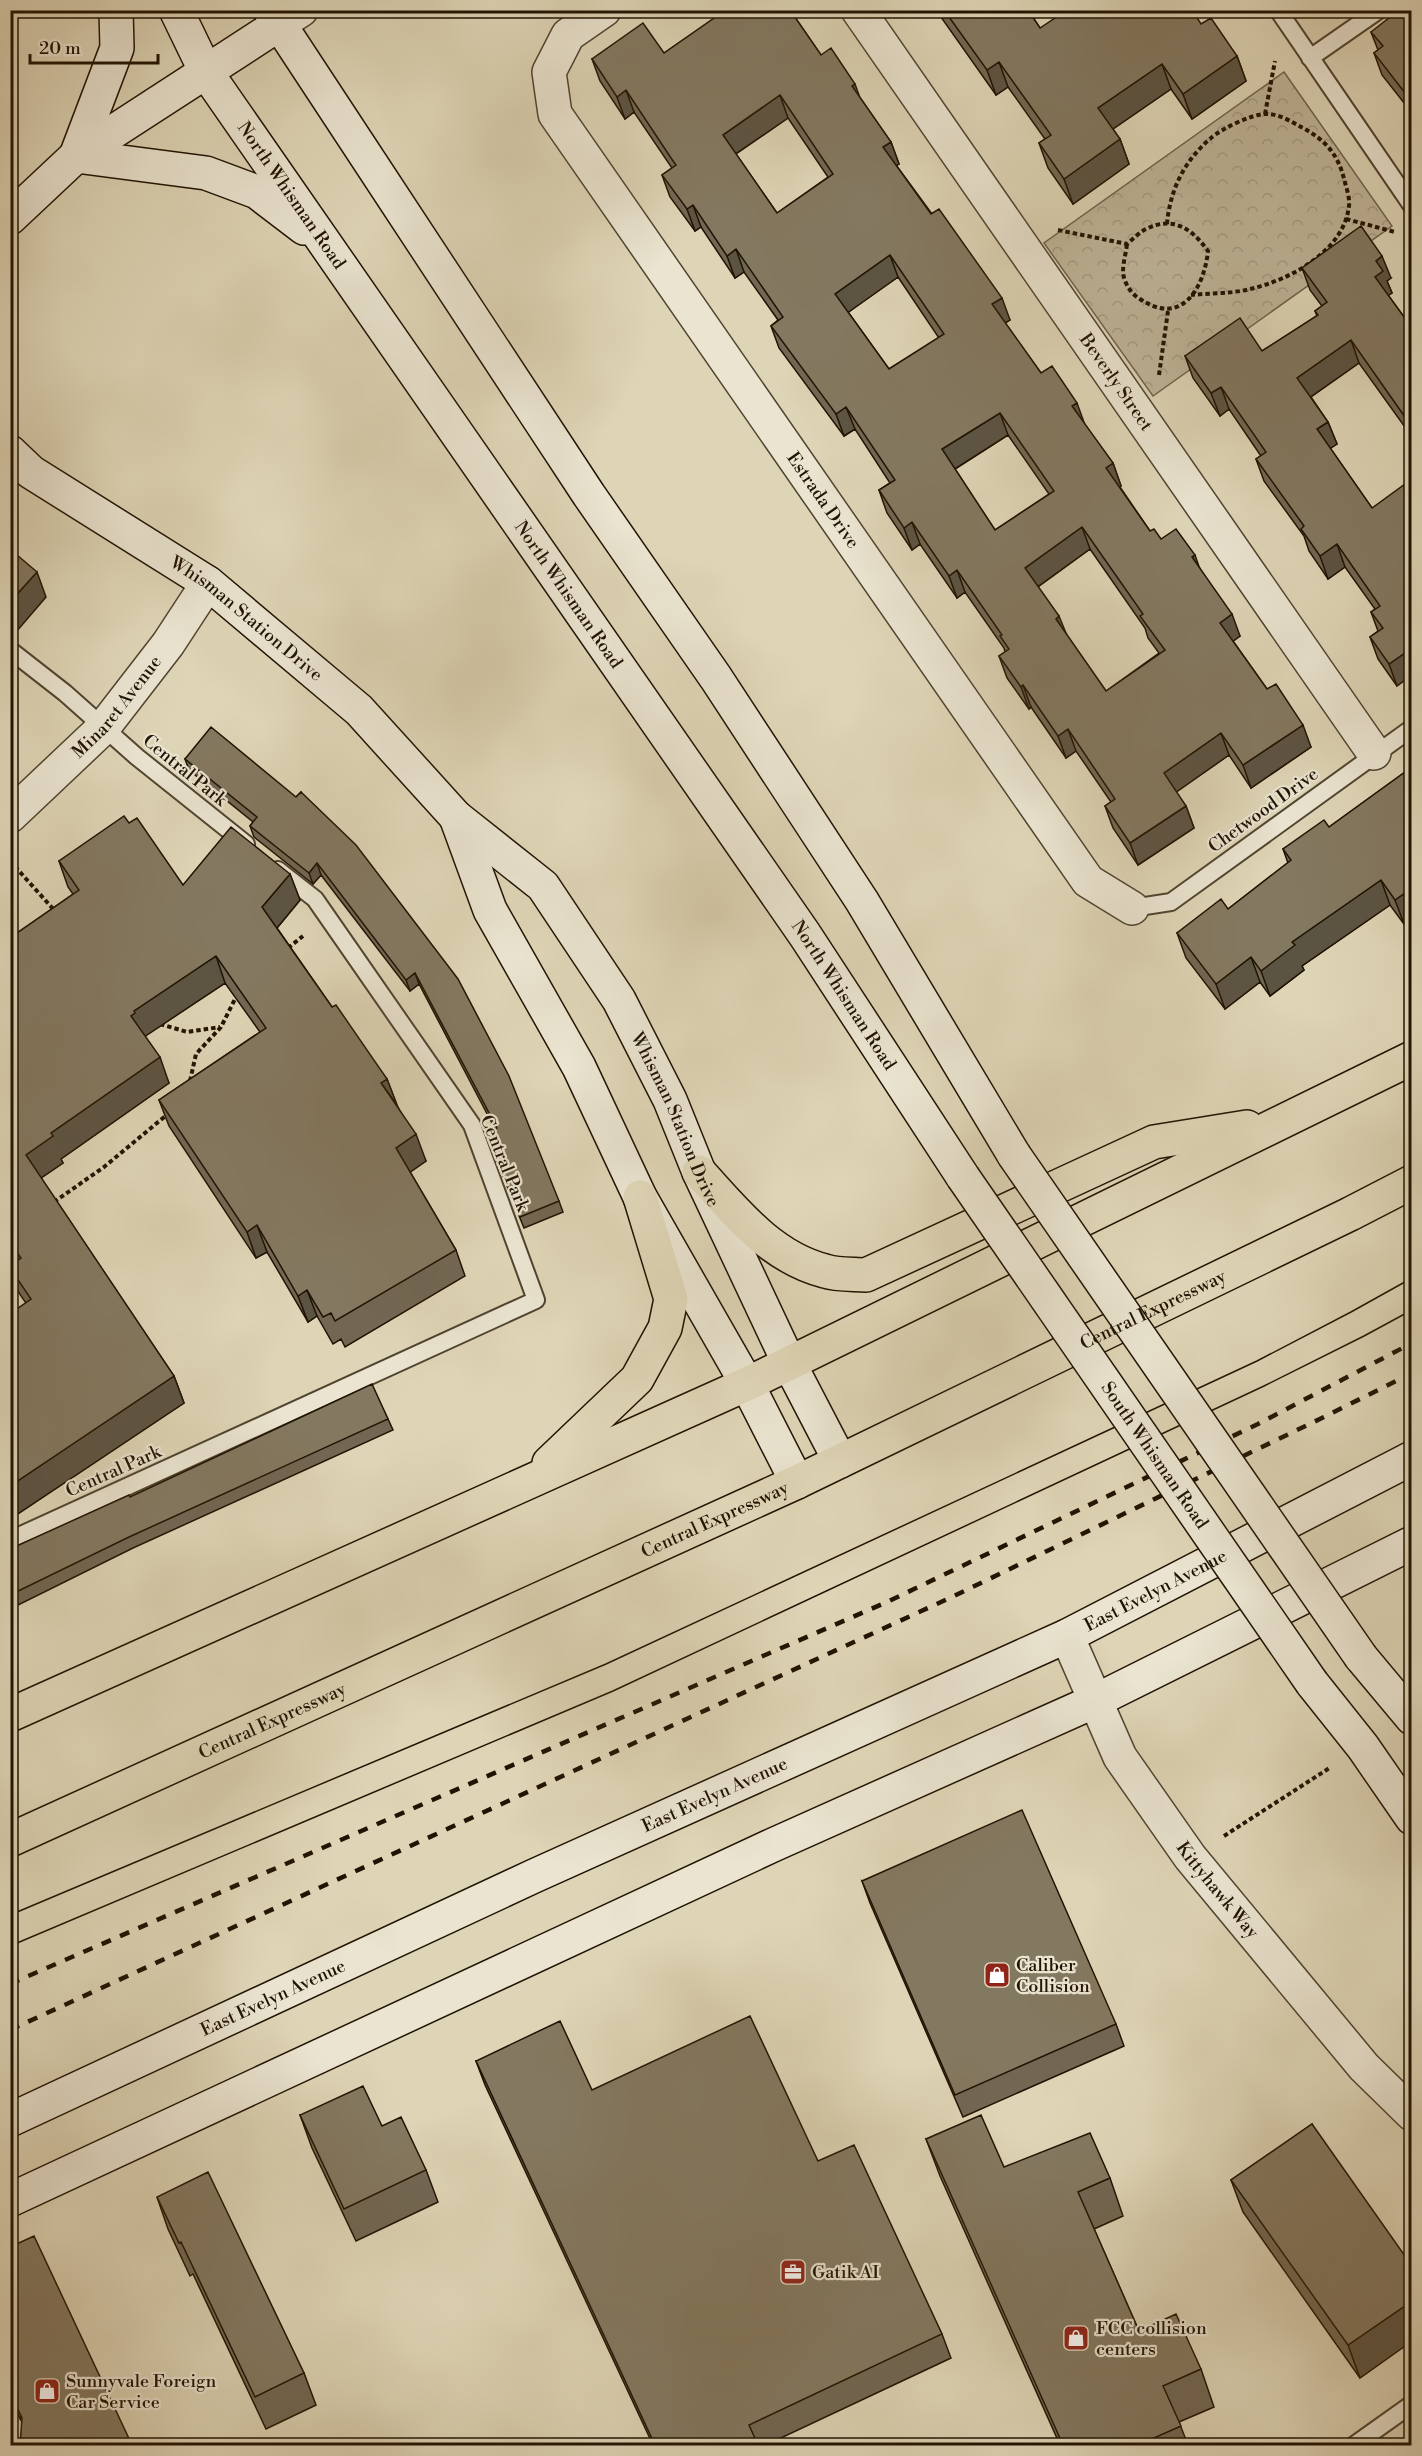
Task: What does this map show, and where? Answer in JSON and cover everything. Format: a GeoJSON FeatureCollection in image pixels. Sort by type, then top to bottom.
{"type":"FeatureCollection","features":[{"type":"Feature","properties":{"kind":"highway"},"geometry":{"type":"LineString","coordinates":[[10,1715],[747,1384],[1412,1058]]}},
{"type":"Feature","properties":{"kind":"highway"},"geometry":{"type":"LineString","coordinates":[[699,1172],[759,1237],[792,1259],[825,1272],[866,1275],[1154,1142],[1284,1120]]}},
{"type":"Feature","properties":{"kind":"highway","name":"Central Expressway"},"geometry":{"type":"LineString","coordinates":[[10,1840],[797,1482],[1350,1215],[1412,1182]]}},
{"type":"Feature","properties":{"kind":"highway"},"geometry":{"type":"LineString","coordinates":[[533,1479],[637,1379],[665,1328],[671,1299],[640,1197]]}},
{"type":"Feature","properties":{"kind":"main road"},"geometry":{"type":"LineString","coordinates":[[76,156],[117,48],[116,10]]}},
{"type":"Feature","properties":{"kind":"main road","name":"North Whisman Road"},"geometry":{"type":"LineString","coordinates":[[176,10],[206,72],[805,935],[963,1177]]}},
{"type":"Feature","properties":{"kind":"main road","name":"Estrada Drive"},"geometry":{"type":"LineString","coordinates":[[604,10],[568,35],[549,72],[555,114],[1081,872],[1088,881],[1132,908]]}},
{"type":"Feature","properties":{"kind":"main road","name":"Beverly Street"},"geometry":{"type":"LineString","coordinates":[[858,10],[1374,753]]}},
{"type":"Feature","properties":{"kind":"main road"},"geometry":{"type":"LineString","coordinates":[[10,218],[76,156],[206,72],[283,15],[589,495],[716,678],[843,872],[1014,1155],[1361,1657],[1412,1718]]}},
{"type":"Feature","properties":{"kind":"main road"},"geometry":{"type":"LineString","coordinates":[[76,156],[206,173],[257,192],[328,247]]}},
{"type":"Feature","properties":{"kind":"main road","name":"Whisman Station Drive"},"geometry":{"type":"LineString","coordinates":[[10,452],[30,472],[208,583],[358,710],[456,817],[543,886],[620,1000],[670,1100],[699,1172],[789,1363],[840,1461]]}},
{"type":"Feature","properties":{"kind":"main road","name":"Minaret Avenue"},"geometry":{"type":"LineString","coordinates":[[10,816],[103,728],[168,644],[208,583]]}},
{"type":"Feature","properties":{"kind":"main road","name":"Whisman Station Drive"},"geometry":{"type":"LineString","coordinates":[[456,817],[490,910],[579,1067],[640,1197],[747,1384],[797,1482]]}},
{"type":"Feature","properties":{"kind":"main road","name":"South Whisman Road"},"geometry":{"type":"LineString","coordinates":[[963,1177],[1312,1683],[1363,1747],[1412,1818]]}},
{"type":"Feature","properties":{"kind":"main road","name":"East Evelyn Avenue"},"geometry":{"type":"LineString","coordinates":[[10,2120],[545,1871],[1067,1636],[1412,1458]]}},
{"type":"Feature","properties":{"kind":"main road"},"geometry":{"type":"LineString","coordinates":[[10,2200],[773,1845],[1095,1701],[1412,1543]]}},
{"type":"Feature","properties":{"kind":"main road","name":"Kittyhawk Way"},"geometry":{"type":"LineString","coordinates":[[1067,1636],[1120,1757],[1190,1857],[1364,2067],[1412,2114]]}},
{"type":"Feature","properties":{"kind":"lane"},"geometry":{"type":"LineString","coordinates":[[1310,58],[1379,10]]}},
{"type":"Feature","properties":{"kind":"lane"},"geometry":{"type":"LineString","coordinates":[[1281,15],[1412,206]]}},
{"type":"Feature","properties":{"kind":"lane","name":"Central Park"},"geometry":{"type":"LineString","coordinates":[[10,650],[315,899],[472,1125],[536,1300],[10,1540]]}},
{"type":"Feature","properties":{"kind":"lane","name":"Chetwood Drive"},"geometry":{"type":"LineString","coordinates":[[1132,908],[1172,902],[1374,753],[1412,728]]}},
{"type":"Feature","properties":{"kind":"lane"},"geometry":{"type":"LineString","coordinates":[[1353,2445],[1412,2404]]}},
{"type":"Feature","properties":{"kind":"path"},"geometry":{"type":"LineString","coordinates":[[1265,114],[1281,15]]}},
{"type":"Feature","properties":{"kind":"path"},"geometry":{"type":"LineString","coordinates":[[1167,224],[1169,204],[1177,181],[1196,151],[1222,129],[1265,114],[1287,119],[1319,137],[1340,162],[1349,203],[1346,219],[1338,235],[1318,257],[1283,278],[1249,290],[1191,295]]}},
{"type":"Feature","properties":{"kind":"path"},"geometry":{"type":"LineString","coordinates":[[1005,219],[1127,244]]}},
{"type":"Feature","properties":{"kind":"path"},"geometry":{"type":"LineString","coordinates":[[1346,219],[1401,234]]}},
{"type":"Feature","properties":{"kind":"path"},"geometry":{"type":"LineString","coordinates":[[1167,224],[1182,225],[1197,236],[1208,251],[1206,273],[1183,305],[1168,311],[1152,307],[1132,294],[1123,273],[1127,244],[1146,228],[1167,224]]}},
{"type":"Feature","properties":{"kind":"path"},"geometry":{"type":"LineString","coordinates":[[10,861],[59,916]]}},
{"type":"Feature","properties":{"kind":"path"},"geometry":{"type":"LineString","coordinates":[[282,952],[327,918]]}},
{"type":"Feature","properties":{"kind":"path"},"geometry":{"type":"LineString","coordinates":[[188,1088],[196,1054],[221,1027],[239,991]]}},
{"type":"Feature","properties":{"kind":"path"},"geometry":{"type":"LineString","coordinates":[[153,1017],[160,1024],[187,1032],[221,1027]]}},
{"type":"Feature","properties":{"kind":"path"},"geometry":{"type":"LineString","coordinates":[[48,1206],[104,1167],[177,1107]]}},
{"type":"Feature","properties":{"kind":"path"},"geometry":{"type":"LineString","coordinates":[[1190,1857],[1363,1747]]}},
{"type":"Feature","properties":{"kind":"green space"},"geometry":{"type":"Polygon","coordinates":[[[1284,72],[1392,226],[1153,396],[1044,243],[1284,72]]]}},
{"type":"Feature","properties":{"kind":"building"},"geometry":{"type":"Polygon","coordinates":[[[790,10],[821,55],[831,48],[855,84],[852,86],[891,142],[883,147],[931,214],[939,209],[1002,298],[992,304],[1041,373],[1052,366],[1077,403],[1072,406],[1113,463],[1106,468],[1150,531],[1154,529],[1161,539],[1176,529],[1195,555],[1192,557],[1232,614],[1220,623],[1267,689],[1276,684],[1303,725],[1243,765],[1221,733],[1164,773],[1186,806],[1130,843],[1105,806],[1115,799],[1068,729],[1058,736],[1023,685],[1021,687],[999,656],[1009,649],[1000,636],[1002,635],[957,570],[949,576],[912,522],[904,528],[879,490],[895,480],[846,407],[836,414],[771,326],[783,317],[736,249],[727,256],[693,205],[687,209],[662,175],[676,165],[626,90],[617,97],[592,59],[643,23],[664,53],[724,11],[790,10]],[[780,95],[723,135],[777,213],[833,174],[780,95]],[[890,255],[835,294],[889,369],[944,334],[890,255]],[[1000,413],[942,449],[995,530],[1054,491],[1000,413]],[[1082,527],[1025,568],[1059,616],[1056,619],[1106,691],[1165,650],[1140,616],[1143,614],[1082,527]]]}},
{"type":"Feature","properties":{"kind":"building"},"geometry":{"type":"Polygon","coordinates":[[[944,10],[1028,10],[1040,28],[1067,10],[1192,10],[1201,24],[1211,18],[1237,56],[1183,94],[1162,64],[1098,108],[1120,139],[1064,179],[1039,143],[1051,135],[999,62],[987,70],[944,10]]]}},
{"type":"Feature","properties":{"kind":"building"},"geometry":{"type":"Polygon","coordinates":[[[1399,10],[1412,10],[1412,102],[1374,53],[1383,46],[1371,32],[1399,10]]]}},
{"type":"Feature","properties":{"kind":"building"},"geometry":{"type":"Polygon","coordinates":[[[1361,226],[1382,256],[1376,261],[1383,271],[1375,277],[1412,328],[1412,427],[1351,340],[1297,378],[1328,422],[1317,429],[1372,508],[1412,479],[1412,648],[1389,664],[1370,637],[1383,628],[1371,612],[1380,606],[1337,544],[1320,556],[1301,529],[1304,526],[1256,459],[1266,452],[1221,387],[1211,393],[1185,356],[1240,318],[1262,351],[1318,315],[1315,311],[1327,302],[1302,268],[1361,226]]]}},
{"type":"Feature","properties":{"kind":"building"},"geometry":{"type":"Polygon","coordinates":[[[10,549],[37,572],[10,602],[10,549]]]}},
{"type":"Feature","properties":{"kind":"building"},"geometry":{"type":"Polygon","coordinates":[[[211,727],[296,797],[301,792],[356,845],[458,979],[509,1076],[559,1201],[520,1217],[486,1133],[497,1128],[415,973],[406,980],[317,863],[309,873],[250,826],[257,817],[185,759],[211,727]]]}},
{"type":"Feature","properties":{"kind":"building"},"geometry":{"type":"Polygon","coordinates":[[[1412,767],[1412,888],[1395,900],[1381,880],[1292,942],[1295,945],[1261,971],[1251,957],[1216,984],[1177,933],[1221,899],[1228,909],[1291,860],[1283,849],[1324,820],[1329,827],[1412,767]]]}},
{"type":"Feature","properties":{"kind":"building"},"geometry":{"type":"Polygon","coordinates":[[[124,816],[129,823],[137,818],[183,885],[231,827],[290,874],[262,907],[332,1007],[336,1005],[387,1079],[381,1083],[416,1134],[396,1148],[456,1250],[335,1321],[331,1313],[323,1317],[307,1290],[298,1296],[257,1225],[247,1232],[159,1100],[266,1028],[216,956],[134,1011],[135,1013],[131,1016],[160,1057],[51,1133],[53,1136],[26,1155],[174,1376],[10,1486],[10,1314],[31,1299],[10,1268],[21,1258],[10,1243],[10,938],[79,890],[59,861],[124,816]]]}},
{"type":"Feature","properties":{"kind":"building"},"geometry":{"type":"Polygon","coordinates":[[[372,1384],[388,1419],[129,1537],[10,1595],[10,1549],[129,1495],[130,1497],[372,1384]]]}},
{"type":"Feature","properties":{"kind":"building","name":"Caliber Collision"},"geometry":{"type":"Polygon","coordinates":[[[1022,1810],[1116,2024],[955,2095],[862,1881],[1022,1810]]]}},
{"type":"Feature","properties":{"kind":"building"},"geometry":{"type":"Polygon","coordinates":[[[750,2016],[818,2161],[854,2145],[942,2334],[749,2425],[758,2445],[655,2445],[476,2061],[560,2021],[592,2090],[750,2016]]]}},
{"type":"Feature","properties":{"kind":"building"},"geometry":{"type":"Polygon","coordinates":[[[363,2086],[382,2126],[401,2117],[426,2170],[344,2209],[300,2115],[363,2086]]]}},
{"type":"Feature","properties":{"kind":"building","name":"FCC collision centers"},"geometry":{"type":"Polygon","coordinates":[[[981,2115],[1004,2167],[1090,2133],[1110,2178],[1078,2192],[1139,2331],[1176,2314],[1201,2369],[1163,2386],[1181,2426],[1138,2445],[1063,2445],[926,2139],[981,2115]]]}},
{"type":"Feature","properties":{"kind":"building"},"geometry":{"type":"Polygon","coordinates":[[[1312,2124],[1412,2266],[1412,2301],[1348,2345],[1231,2180],[1312,2124]]]}},
{"type":"Feature","properties":{"kind":"building"},"geometry":{"type":"Polygon","coordinates":[[[208,2172],[304,2373],[255,2397],[157,2197],[208,2172]]]}},
{"type":"Feature","properties":{"kind":"building"},"geometry":{"type":"Polygon","coordinates":[[[34,2236],[132,2445],[20,2445],[22,2418],[10,2393],[10,2247],[34,2236]]]}},
{"type":"Feature","properties":{"kind":"tram line"},"geometry":{"type":"LineString","coordinates":[[10,1915],[606,1664],[1257,1361],[1412,1278]]}},
{"type":"Feature","properties":{"kind":"tram line"},"geometry":{"type":"LineString","coordinates":[[10,1946],[613,1691],[1264,1386],[1412,1310]]}},
{"type":"Feature","properties":{"kind":"railway"},"geometry":{"type":"LineString","coordinates":[[10,1984],[887,1602],[1258,1424],[1412,1343]]}},
{"type":"Feature","properties":{"kind":"railway"},"geometry":{"type":"LineString","coordinates":[[10,2030],[954,1596],[1412,1373]]}},
{"type":"Feature","properties":{"kind":"place","name":"Caliber Collision"},"geometry":{"type":"Point","coordinates":[997,1975]}},
{"type":"Feature","properties":{"kind":"place","name":"Gatik AI"},"geometry":{"type":"Point","coordinates":[793,2272]}},
{"type":"Feature","properties":{"kind":"place","name":"FCC collision centers"},"geometry":{"type":"Point","coordinates":[1076,2338]}},
{"type":"Feature","properties":{"kind":"place","name":"Sunnyvale Foreign Car Service"},"geometry":{"type":"Point","coordinates":[47,2391]}}]}
